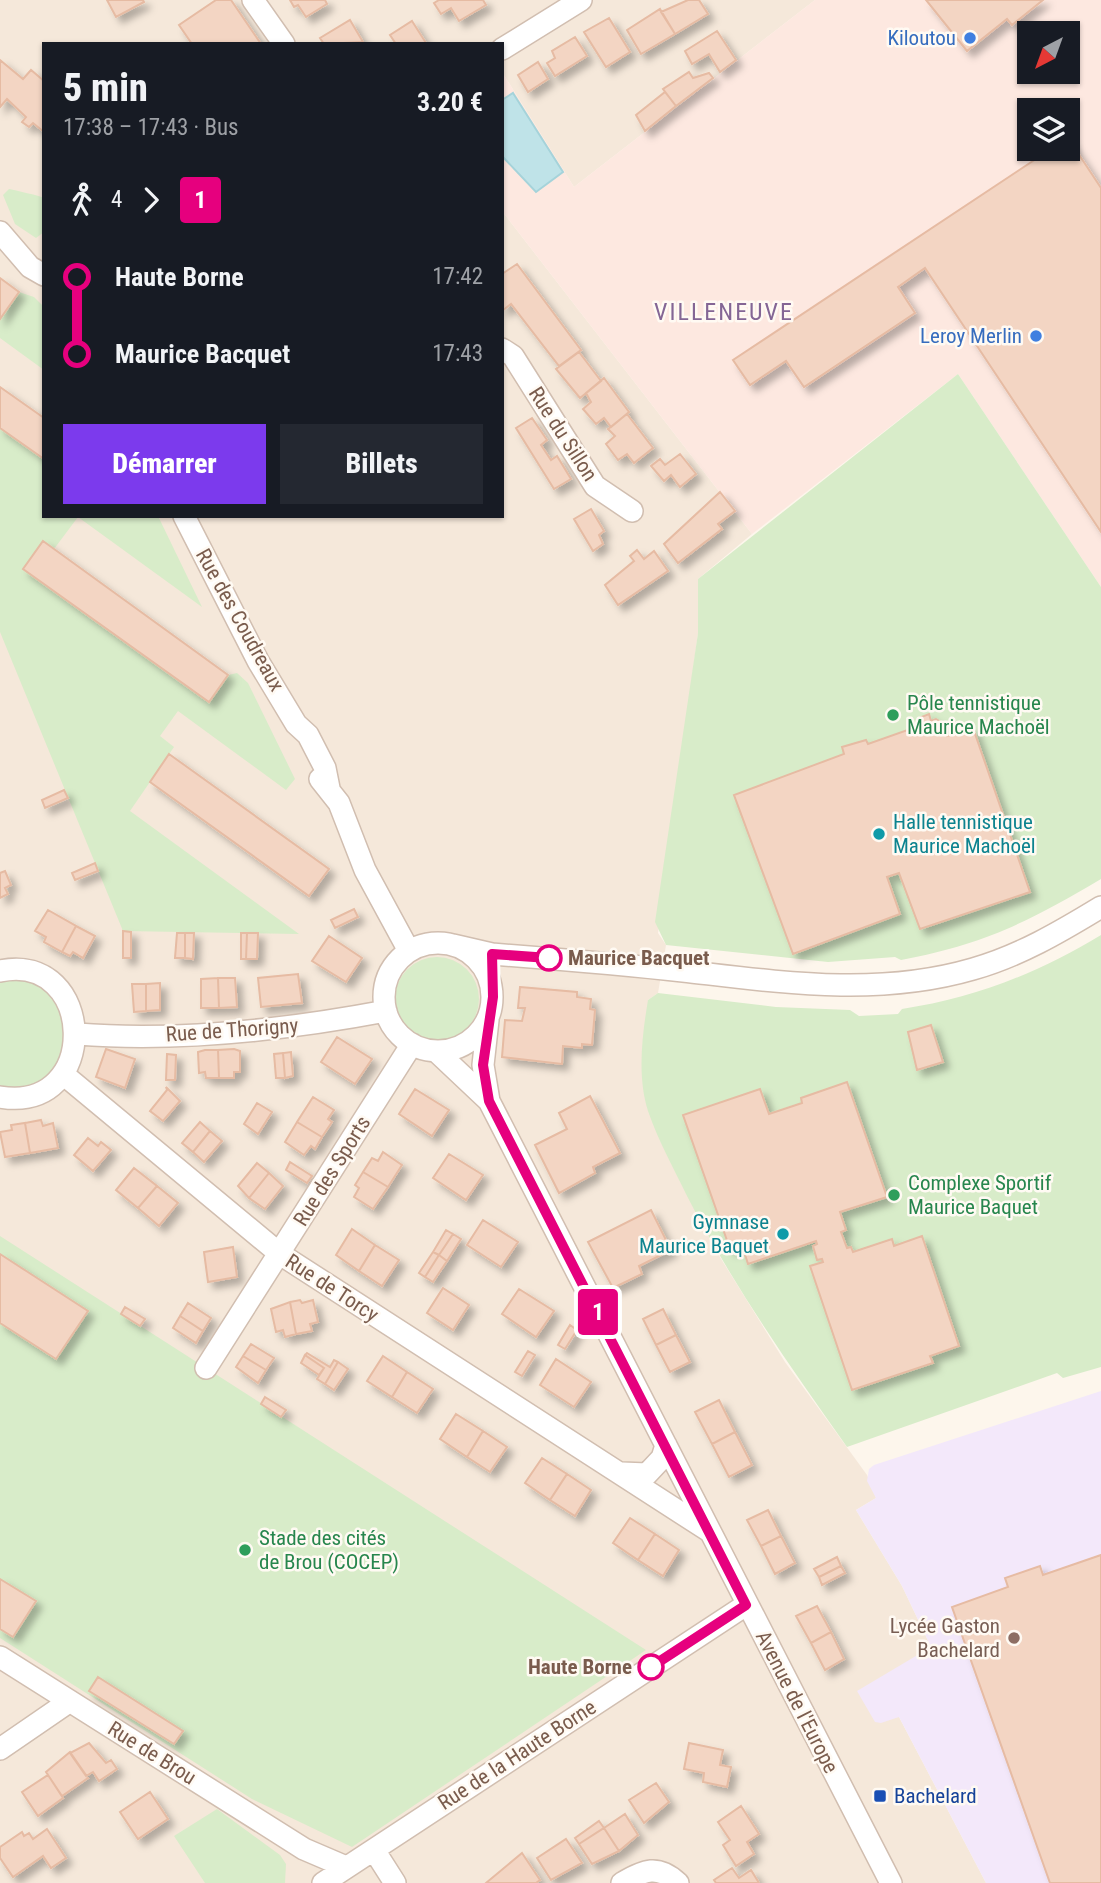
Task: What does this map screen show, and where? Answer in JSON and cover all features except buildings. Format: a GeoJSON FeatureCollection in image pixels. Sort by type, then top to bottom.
{"type":"FeatureCollection","features":[{"type":"Feature","properties":{"kind":"street"},"geometry":{"type":"LineString","coordinates":[[253,0],[283,42]]}},
{"type":"Feature","properties":{"kind":"street"},"geometry":{"type":"LineString","coordinates":[[504,48],[581,0]]}},
{"type":"Feature","properties":{"kind":"street"},"geometry":{"type":"LineString","coordinates":[[0,232],[30,267],[42,274]]}},
{"type":"Feature","properties":{"kind":"street","name":"Rue du Sillon"},"geometry":{"type":"LineString","coordinates":[[504,350],[513,356],[595,486],[632,512]]}},
{"type":"Feature","properties":{"kind":"street","name":"Rue des Coudreaux"},"geometry":{"type":"LineString","coordinates":[[185,518],[258,662],[296,724],[314,746],[329,788],[348,824],[365,870],[409,951]]}},
{"type":"Feature","properties":{"kind":"street"},"geometry":{"type":"LineString","coordinates":[[489,1101],[436,1051],[412,1044],[396,1030],[386,1012],[384,994],[388,977],[397,962],[409,951],[433,943],[492,954],[800,985],[878,986],[945,976],[996,962],[1041,942],[1101,907]]}},
{"type":"Feature","properties":{"kind":"street"},"geometry":{"type":"LineString","coordinates":[[453,945],[468,952],[481,964],[490,979],[493,997]]}},
{"type":"Feature","properties":{"kind":"street"},"geometry":{"type":"LineString","coordinates":[[492,954],[493,997],[483,1065],[489,1101],[666,1446],[662,1458],[647,1474]]}},
{"type":"Feature","properties":{"kind":"street"},"geometry":{"type":"LineString","coordinates":[[0,971],[30,972],[49,981],[69,1004],[77,1034],[73,1055],[63,1074],[49,1087],[31,1096],[0,1097]]}},
{"type":"Feature","properties":{"kind":"street","name":"Rue de Thorigny"},"geometry":{"type":"LineString","coordinates":[[77,1034],[108,1037],[268,1030],[386,1012]]}},
{"type":"Feature","properties":{"kind":"street"},"geometry":{"type":"LineString","coordinates":[[436,1051],[461,1046],[481,1031],[488,1020]]}},
{"type":"Feature","properties":{"kind":"street","name":"Rue des Sports"},"geometry":{"type":"LineString","coordinates":[[206,1368],[412,1044]]}},
{"type":"Feature","properties":{"kind":"street","name":"Rue de Torcy"},"geometry":{"type":"LineString","coordinates":[[63,1074],[280,1254],[711,1532]]}},
{"type":"Feature","properties":{"kind":"street","name":"Avenue de l'Europe"},"geometry":{"type":"LineString","coordinates":[[666,1446],[891,1883]]}},
{"type":"Feature","properties":{"kind":"street"},"geometry":{"type":"LineString","coordinates":[[622,1473],[647,1474],[697,1506]]}},
{"type":"Feature","properties":{"kind":"street","name":"Rue de la Haute Borne"},"geometry":{"type":"LineString","coordinates":[[323,1883],[746,1605]]}},
{"type":"Feature","properties":{"kind":"street","name":"Rue de Brou"},"geometry":{"type":"LineString","coordinates":[[0,1657],[304,1849],[346,1867]]}},
{"type":"Feature","properties":{"kind":"street"},"geometry":{"type":"LineString","coordinates":[[0,1749],[70,1701]]}},
{"type":"Feature","properties":{"kind":"street"},"geometry":{"type":"LineString","coordinates":[[304,1849],[313,1883]]}},
{"type":"Feature","properties":{"kind":"street"},"geometry":{"type":"LineString","coordinates":[[374,1850],[395,1883]]}},
{"type":"Feature","properties":{"kind":"street"},"geometry":{"type":"LineString","coordinates":[[622,1883],[643,1870],[668,1873],[678,1883]]}},
{"type":"Feature","properties":{"kind":"shaded area"},"geometry":{"type":"Polygon","coordinates":[[[0,0],[815,0],[574,187],[504,75],[504,42],[42,42],[42,518],[504,518],[504,214],[752,534],[698,579],[698,633],[658,933],[666,945],[658,993],[648,1000],[710,1241],[785,1362],[867,1475],[876,1498],[856,1510],[902,1586],[931,1647],[899,1717],[986,1883],[0,1883],[0,0]]]}},
{"type":"Feature","properties":{"kind":"shaded area"},"geometry":{"type":"Polygon","coordinates":[[[815,0],[1101,0],[1101,587],[958,374],[752,534],[504,214],[504,75],[574,187],[815,0]]]}},
{"type":"Feature","properties":{"kind":"shaded area","name":"Lycée Gaston Bachelard"},"geometry":{"type":"Polygon","coordinates":[[[1101,1391],[1101,1883],[986,1883],[899,1717],[881,1723],[875,1722],[857,1691],[931,1647],[902,1586],[856,1510],[876,1498],[867,1481],[869,1469],[874,1465],[1101,1391]]]}},
{"type":"Feature","properties":{"kind":"green space"},"geometry":{"type":"Polygon","coordinates":[[[9,189],[42,197],[42,234],[36,238],[15,224],[3,195],[9,189]]]}},
{"type":"Feature","properties":{"kind":"green space"},"geometry":{"type":"Polygon","coordinates":[[[19,292],[34,297],[42,305],[42,369],[0,338],[0,319],[19,292]]]}},
{"type":"Feature","properties":{"kind":"green space","name":"Pôle tennistique Maurice Machoël"},"geometry":{"type":"Polygon","coordinates":[[[958,374],[1101,587],[1101,879],[1051,908],[1005,930],[957,947],[901,960],[895,957],[828,962],[666,945],[655,922],[698,633],[698,579],[958,374]]]}},
{"type":"Feature","properties":{"kind":"green space"},"geometry":{"type":"Polygon","coordinates":[[[0,428],[42,458],[42,518],[77,518],[54,549],[42,542],[23,569],[208,702],[228,675],[237,673],[248,683],[295,779],[286,790],[178,711],[160,736],[174,747],[130,811],[299,934],[123,931],[0,632],[0,428]]]}},
{"type":"Feature","properties":{"kind":"green space"},"geometry":{"type":"Polygon","coordinates":[[[79,518],[159,518],[202,607],[79,518]]]}},
{"type":"Feature","properties":{"kind":"green space","name":"Complexe Sportif Maurice Baquet"},"geometry":{"type":"Polygon","coordinates":[[[1101,935],[1101,1367],[1063,1378],[1057,1373],[847,1447],[742,1292],[686,1194],[661,1143],[648,1111],[643,1084],[642,1042],[648,1000],[658,993],[776,1007],[850,1010],[859,1016],[898,1014],[902,1009],[955,998],[1005,982],[1054,961],[1101,935]]]}},
{"type":"Feature","properties":{"kind":"green space"},"geometry":{"type":"Polygon","coordinates":[[[429,957],[445,957],[461,964],[472,975],[479,991],[476,1015],[467,1029],[445,1041],[429,1041],[413,1034],[402,1023],[395,1007],[395,991],[402,975],[413,964],[429,957]]]}},
{"type":"Feature","properties":{"kind":"green space"},"geometry":{"type":"Polygon","coordinates":[[[10,977],[42,986],[53,995],[65,1019],[66,1047],[61,1059],[54,1071],[43,1080],[28,1086],[0,1087],[0,979],[10,977]]]}},
{"type":"Feature","properties":{"kind":"green space","name":"Stade des cités de Brou (COCEP)"},"geometry":{"type":"Polygon","coordinates":[[[0,1236],[646,1650],[352,1847],[252,1799],[0,1638],[0,1236]]]}},
{"type":"Feature","properties":{"kind":"green space"},"geometry":{"type":"Polygon","coordinates":[[[217,1809],[280,1855],[286,1864],[285,1883],[205,1883],[174,1836],[217,1809]]]}},
{"type":"Feature","properties":{"kind":"water"},"geometry":{"type":"Polygon","coordinates":[[[513,93],[563,172],[536,192],[504,158],[504,99],[513,93]]]}},
{"type":"Feature","properties":{"kind":"bus line","name":"1"},"geometry":{"type":"LineString","coordinates":[[549,958],[492,954],[493,997],[483,1065],[489,1101],[716,1541],[746,1605],[651,1667]]}},
{"type":"Feature","properties":{"kind":"place","name":"Kiloutou"},"geometry":{"type":"Point","coordinates":[970,38]}},
{"type":"Feature","properties":{"kind":"place","name":"Leroy Merlin"},"geometry":{"type":"Point","coordinates":[1036,336]}},
{"type":"Feature","properties":{"kind":"place","name":"Pôle tennistique Maurice Machoël"},"geometry":{"type":"Point","coordinates":[893,715]}},
{"type":"Feature","properties":{"kind":"place","name":"Halle tennistique Maurice Machoël"},"geometry":{"type":"Point","coordinates":[879,834]}},
{"type":"Feature","properties":{"kind":"place","name":"Maurice Bacquet"},"geometry":{"type":"Point","coordinates":[549,958]}},
{"type":"Feature","properties":{"kind":"place","name":"Complexe Sportif Maurice Baquet"},"geometry":{"type":"Point","coordinates":[894,1195]}},
{"type":"Feature","properties":{"kind":"place","name":"Gymnase Maurice Baquet"},"geometry":{"type":"Point","coordinates":[783,1234]}},
{"type":"Feature","properties":{"kind":"place","name":"Stade des cités de Brou (COCEP)"},"geometry":{"type":"Point","coordinates":[245,1550]}},
{"type":"Feature","properties":{"kind":"place","name":"Lycée Gaston Bachelard"},"geometry":{"type":"Point","coordinates":[1014,1638]}},
{"type":"Feature","properties":{"kind":"place","name":"Haute Borne"},"geometry":{"type":"Point","coordinates":[651,1667]}},
{"type":"Feature","properties":{"kind":"place","name":"Bachelard"},"geometry":{"type":"Point","coordinates":[880,1796]}},
{"type":"Feature","properties":{"kind":"district","name":"VILLENEUVE"},"geometry":{"type":"Point","coordinates":[724,312]}}]}
